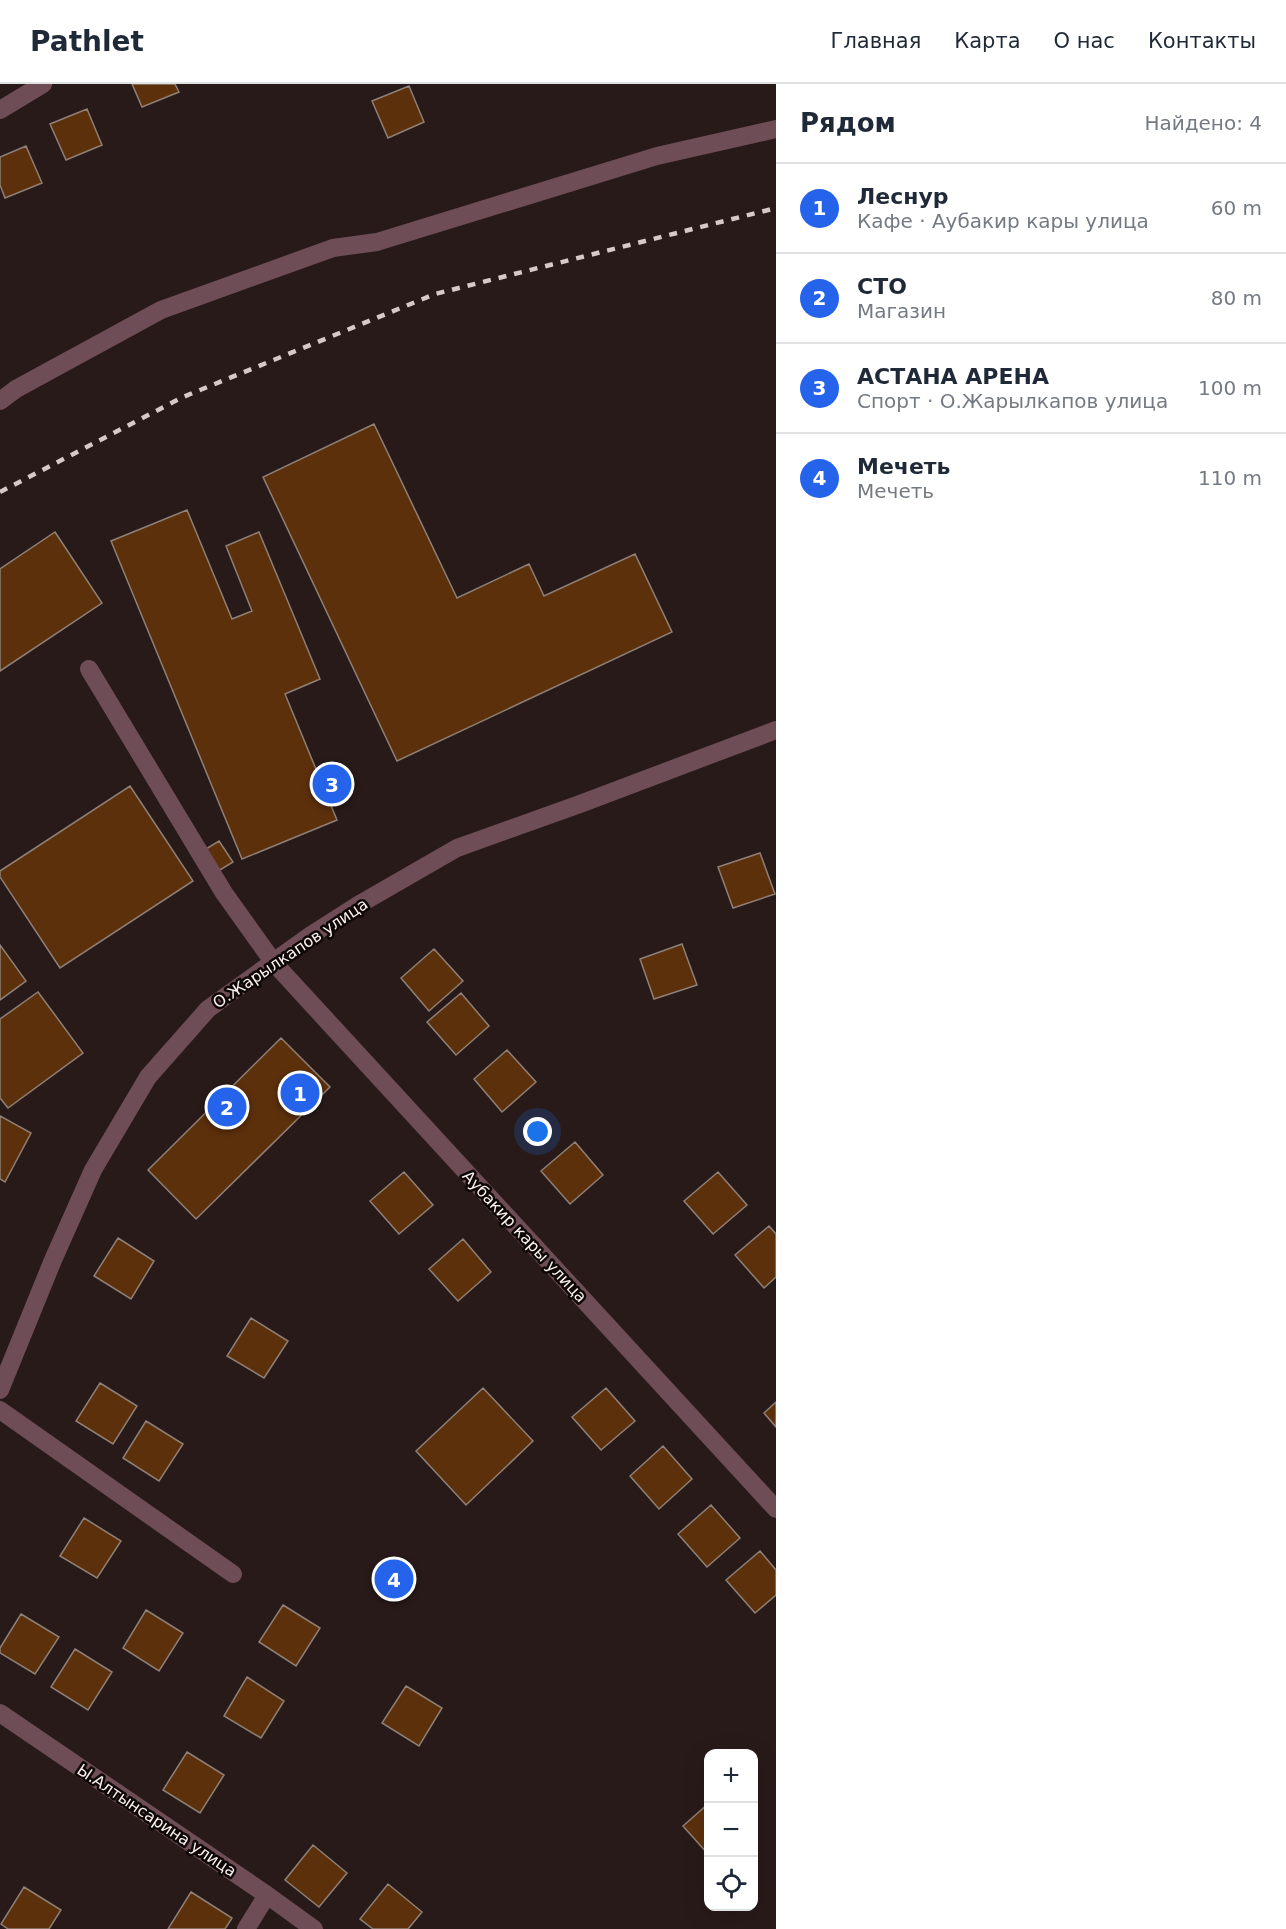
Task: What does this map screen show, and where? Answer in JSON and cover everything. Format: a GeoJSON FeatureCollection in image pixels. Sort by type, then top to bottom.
{"type":"FeatureCollection","features":[{"type":"Feature","properties":{"kind":"street"},"geometry":{"type":"LineString","coordinates":[[0,110],[43,84]]}},
{"type":"Feature","properties":{"kind":"street"},"geometry":{"type":"LineString","coordinates":[[0,401],[161,310],[333,248],[377,242],[657,156],[776,129]]}},
{"type":"Feature","properties":{"kind":"street","name":"Аубакир кары улица"},"geometry":{"type":"LineString","coordinates":[[89,669],[224,893],[274,963],[776,1509]]}},
{"type":"Feature","properties":{"kind":"street","name":"О.Жарылкапов улица"},"geometry":{"type":"LineString","coordinates":[[0,1390],[53,1260],[93,1170],[148,1077],[208,1009],[311,934],[457,848],[776,730]]}},
{"type":"Feature","properties":{"kind":"street"},"geometry":{"type":"LineString","coordinates":[[0,1410],[233,1574]]}},
{"type":"Feature","properties":{"kind":"street","name":"Ы.Алтынсарина улица"},"geometry":{"type":"LineString","coordinates":[[0,1713],[314,1929]]}},
{"type":"Feature","properties":{"kind":"street"},"geometry":{"type":"LineString","coordinates":[[246,1929],[267,1895]]}},
{"type":"Feature","properties":{"kind":"building"},"geometry":{"type":"Polygon","coordinates":[[[132,84],[175,84],[179,92],[142,107],[132,84]]]}},
{"type":"Feature","properties":{"kind":"building"},"geometry":{"type":"Polygon","coordinates":[[[409,86],[424,122],[388,138],[372,101],[409,86]]]}},
{"type":"Feature","properties":{"kind":"building"},"geometry":{"type":"Polygon","coordinates":[[[87,109],[102,145],[66,160],[50,124],[87,109]]]}},
{"type":"Feature","properties":{"kind":"building"},"geometry":{"type":"Polygon","coordinates":[[[26,146],[42,183],[5,198],[0,185],[0,157],[26,146]]]}},
{"type":"Feature","properties":{"kind":"building"},"geometry":{"type":"Polygon","coordinates":[[[374,424],[457,598],[529,564],[544,596],[635,554],[672,632],[397,761],[263,477],[374,424]]]}},
{"type":"Feature","properties":{"kind":"building"},"geometry":{"type":"Polygon","coordinates":[[[187,510],[232,619],[252,611],[226,546],[259,532],[320,679],[285,694],[337,820],[242,859],[111,541],[187,510]]]}},
{"type":"Feature","properties":{"kind":"building"},"geometry":{"type":"Polygon","coordinates":[[[55,532],[102,603],[0,671],[0,569],[55,532]]]}},
{"type":"Feature","properties":{"kind":"building"},"geometry":{"type":"Polygon","coordinates":[[[130,786],[193,881],[60,968],[0,877],[0,871],[130,786]]]}},
{"type":"Feature","properties":{"kind":"building"},"geometry":{"type":"Polygon","coordinates":[[[219,841],[233,862],[215,873],[201,852],[219,841]]]}},
{"type":"Feature","properties":{"kind":"building"},"geometry":{"type":"Polygon","coordinates":[[[760,853],[775,894],[733,908],[718,867],[760,853]]]}},
{"type":"Feature","properties":{"kind":"building"},"geometry":{"type":"Polygon","coordinates":[[[682,944],[697,985],[654,999],[640,959],[682,944]]]}},
{"type":"Feature","properties":{"kind":"building"},"geometry":{"type":"Polygon","coordinates":[[[0,945],[26,981],[0,1000],[0,945]]]}},
{"type":"Feature","properties":{"kind":"building"},"geometry":{"type":"Polygon","coordinates":[[[434,949],[463,981],[429,1011],[401,978],[434,949]]]}},
{"type":"Feature","properties":{"kind":"building"},"geometry":{"type":"Polygon","coordinates":[[[38,992],[83,1053],[8,1108],[0,1098],[0,1019],[38,992]]]}},
{"type":"Feature","properties":{"kind":"building"},"geometry":{"type":"Polygon","coordinates":[[[461,993],[489,1026],[456,1055],[427,1022],[461,993]]]}},
{"type":"Feature","properties":{"kind":"building"},"geometry":{"type":"Polygon","coordinates":[[[281,1038],[330,1087],[196,1219],[148,1170],[281,1038]]]}},
{"type":"Feature","properties":{"kind":"building"},"geometry":{"type":"Polygon","coordinates":[[[507,1050],[536,1082],[502,1112],[474,1079],[507,1050]]]}},
{"type":"Feature","properties":{"kind":"building"},"geometry":{"type":"Polygon","coordinates":[[[0,1116],[31,1133],[5,1182],[0,1179],[0,1116]]]}},
{"type":"Feature","properties":{"kind":"building"},"geometry":{"type":"Polygon","coordinates":[[[575,1142],[603,1175],[570,1204],[541,1171],[575,1142]]]}},
{"type":"Feature","properties":{"kind":"building"},"geometry":{"type":"Polygon","coordinates":[[[404,1172],[433,1205],[399,1234],[370,1201],[404,1172]]]}},
{"type":"Feature","properties":{"kind":"building"},"geometry":{"type":"Polygon","coordinates":[[[718,1172],[747,1205],[713,1234],[684,1201],[718,1172]]]}},
{"type":"Feature","properties":{"kind":"building"},"geometry":{"type":"Polygon","coordinates":[[[769,1226],[776,1234],[776,1277],[764,1288],[735,1255],[769,1226]]]}},
{"type":"Feature","properties":{"kind":"building"},"geometry":{"type":"Polygon","coordinates":[[[118,1238],[154,1261],[131,1299],[94,1276],[118,1238]]]}},
{"type":"Feature","properties":{"kind":"building"},"geometry":{"type":"Polygon","coordinates":[[[463,1239],[491,1272],[458,1301],[429,1269],[463,1239]]]}},
{"type":"Feature","properties":{"kind":"building"},"geometry":{"type":"Polygon","coordinates":[[[251,1318],[288,1341],[264,1378],[227,1356],[251,1318]]]}},
{"type":"Feature","properties":{"kind":"building"},"geometry":{"type":"Polygon","coordinates":[[[100,1383],[137,1406],[113,1444],[76,1421],[100,1383]]]}},
{"type":"Feature","properties":{"kind":"building"},"geometry":{"type":"Polygon","coordinates":[[[483,1388],[533,1441],[466,1505],[416,1451],[483,1388]]]}},
{"type":"Feature","properties":{"kind":"building"},"geometry":{"type":"Polygon","coordinates":[[[606,1388],[635,1421],[601,1450],[572,1417],[606,1388]]]}},
{"type":"Feature","properties":{"kind":"building"},"geometry":{"type":"Polygon","coordinates":[[[776,1402],[776,1427],[764,1413],[776,1402]]]}},
{"type":"Feature","properties":{"kind":"building"},"geometry":{"type":"Polygon","coordinates":[[[146,1421],[183,1444],[159,1481],[123,1458],[146,1421]]]}},
{"type":"Feature","properties":{"kind":"building"},"geometry":{"type":"Polygon","coordinates":[[[663,1446],[692,1479],[659,1509],[630,1476],[663,1446]]]}},
{"type":"Feature","properties":{"kind":"building"},"geometry":{"type":"Polygon","coordinates":[[[711,1505],[740,1538],[707,1567],[678,1534],[711,1505]]]}},
{"type":"Feature","properties":{"kind":"building"},"geometry":{"type":"Polygon","coordinates":[[[84,1518],[121,1541],[97,1578],[60,1556],[84,1518]]]}},
{"type":"Feature","properties":{"kind":"building"},"geometry":{"type":"Polygon","coordinates":[[[760,1551],[776,1570],[776,1595],[755,1613],[726,1580],[760,1551]]]}},
{"type":"Feature","properties":{"kind":"building"},"geometry":{"type":"Polygon","coordinates":[[[283,1605],[320,1628],[296,1666],[259,1642],[283,1605]]]}},
{"type":"Feature","properties":{"kind":"building"},"geometry":{"type":"Polygon","coordinates":[[[146,1610],[183,1633],[159,1671],[123,1648],[146,1610]]]}},
{"type":"Feature","properties":{"kind":"building"},"geometry":{"type":"Polygon","coordinates":[[[21,1614],[59,1637],[35,1674],[0,1653],[0,1648],[21,1614]]]}},
{"type":"Feature","properties":{"kind":"building"},"geometry":{"type":"Polygon","coordinates":[[[75,1649],[112,1672],[88,1710],[51,1687],[75,1649]]]}},
{"type":"Feature","properties":{"kind":"building"},"geometry":{"type":"Polygon","coordinates":[[[247,1677],[284,1701],[261,1738],[224,1716],[247,1677]]]}},
{"type":"Feature","properties":{"kind":"building"},"geometry":{"type":"Polygon","coordinates":[[[406,1686],[442,1708],[419,1746],[382,1723],[406,1686]]]}},
{"type":"Feature","properties":{"kind":"building"},"geometry":{"type":"Polygon","coordinates":[[[187,1752],[224,1775],[200,1813],[163,1790],[187,1752]]]}},
{"type":"Feature","properties":{"kind":"building"},"geometry":{"type":"Polygon","coordinates":[[[704,1808],[704,1850],[683,1826],[704,1808]]]}},
{"type":"Feature","properties":{"kind":"building"},"geometry":{"type":"Polygon","coordinates":[[[313,1845],[347,1873],[319,1907],[285,1880],[313,1845]]]}},
{"type":"Feature","properties":{"kind":"building"},"geometry":{"type":"Polygon","coordinates":[[[388,1884],[422,1912],[408,1929],[373,1929],[360,1919],[388,1884]]]}},
{"type":"Feature","properties":{"kind":"building"},"geometry":{"type":"Polygon","coordinates":[[[24,1887],[61,1910],[49,1929],[8,1929],[1,1924],[24,1887]]]}},
{"type":"Feature","properties":{"kind":"building"},"geometry":{"type":"Polygon","coordinates":[[[191,1892],[232,1918],[225,1929],[168,1929],[191,1892]]]}},
{"type":"Feature","properties":{"kind":"railway"},"geometry":{"type":"LineString","coordinates":[[0,492],[183,397],[435,294],[776,208]]}},
{"type":"Feature","properties":{"kind":"place","name":"АСТАНА АРЕНА"},"geometry":{"type":"Point","coordinates":[332,784]}},
{"type":"Feature","properties":{"kind":"place","name":"Леснур"},"geometry":{"type":"Point","coordinates":[300,1093]}},
{"type":"Feature","properties":{"kind":"place","name":"СТО"},"geometry":{"type":"Point","coordinates":[227,1107]}},
{"type":"Feature","properties":{"kind":"place","name":"Мечеть"},"geometry":{"type":"Point","coordinates":[394,1579]}}]}
